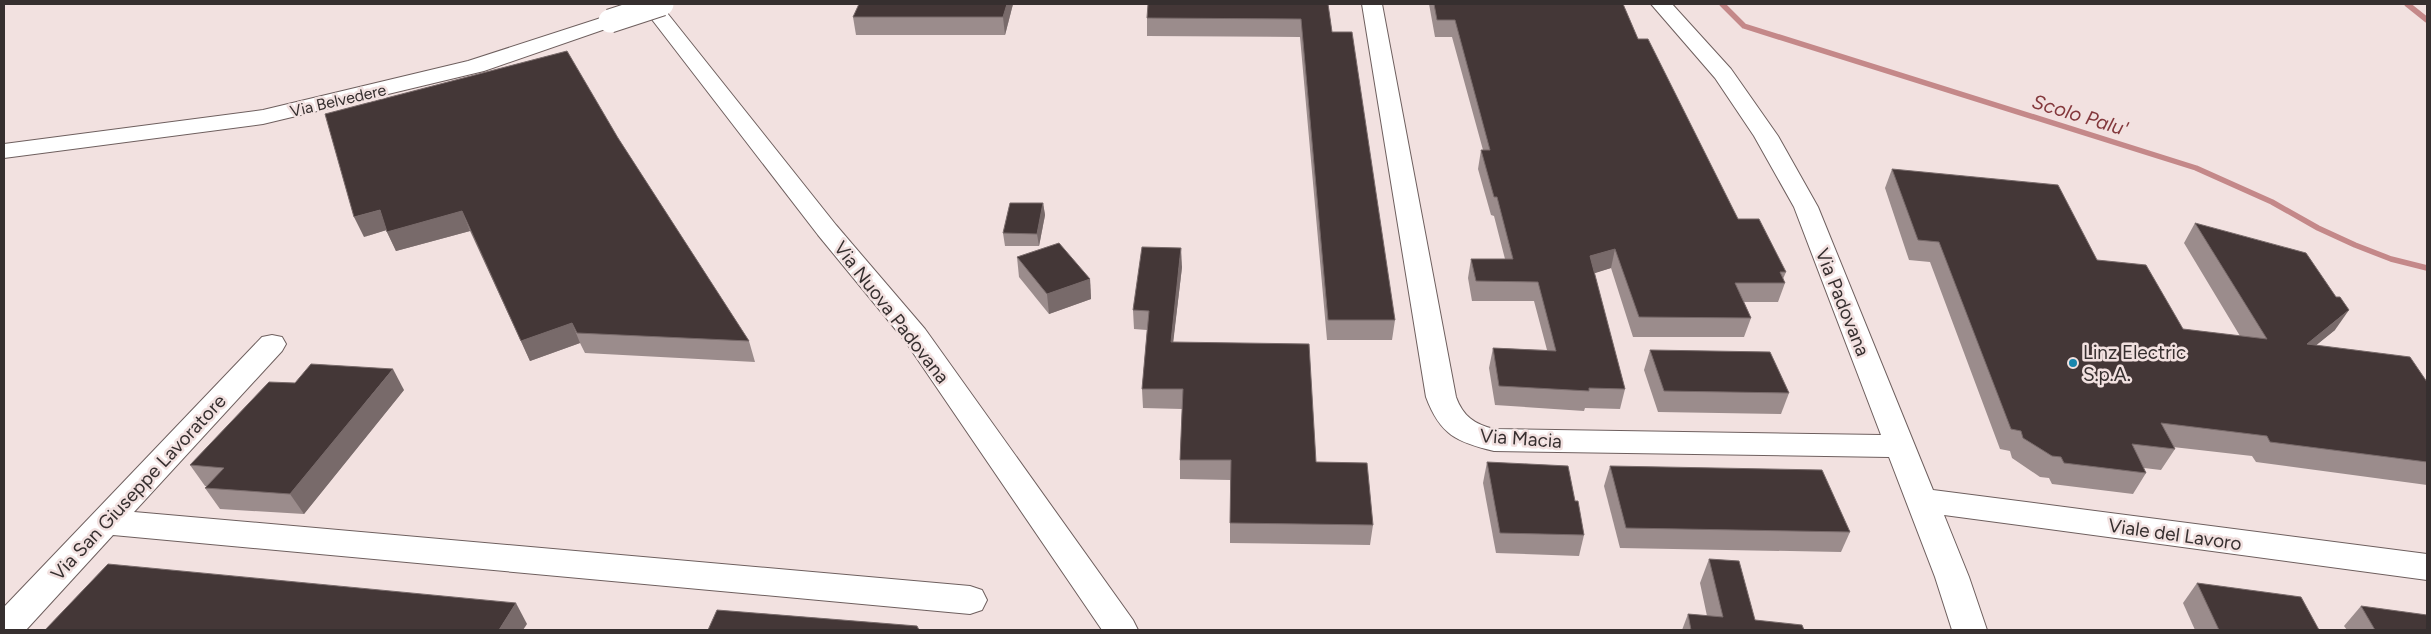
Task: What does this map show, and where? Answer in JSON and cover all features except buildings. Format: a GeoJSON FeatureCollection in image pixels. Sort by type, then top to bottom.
{"type":"FeatureCollection","features":[{"type":"Feature","properties":{"kind":"street","name":"Via Nuova Padovana"},"geometry":{"type":"LineString","coordinates":[[650,4],[827,230],[915,335],[1121,630]]}},
{"type":"Feature","properties":{"kind":"street","name":"Via Belvedere"},"geometry":{"type":"LineString","coordinates":[[4,151],[272,115],[366,94],[476,66],[662,4]]}},
{"type":"Feature","properties":{"kind":"street","name":"Via Macia"},"geometry":{"type":"LineString","coordinates":[[1372,4],[1441,397],[1447,414],[1455,424],[1468,434],[1494,440],[1900,446]]}},
{"type":"Feature","properties":{"kind":"street","name":"Via Padovana"},"geometry":{"type":"LineString","coordinates":[[1661,4],[1724,74],[1766,136],[1806,207],[1952,577],[1969,630]]}},
{"type":"Feature","properties":{"kind":"street","name":"Via San Giuseppe Lavoratore"},"geometry":{"type":"LineString","coordinates":[[4,630],[272,344]]}},
{"type":"Feature","properties":{"kind":"street","name":"Viale del Lavoro"},"geometry":{"type":"LineString","coordinates":[[1922,500],[2427,568]]}},
{"type":"Feature","properties":{"kind":"street"},"geometry":{"type":"LineString","coordinates":[[104,522],[970,600]]}},
{"type":"Feature","properties":{"kind":"waterway","name":"Scolo Palu'"},"geometry":{"type":"LineString","coordinates":[[1722,4],[1744,26],[2196,168],[2272,202],[2318,228],[2355,245],[2391,259],[2427,268]]}},
{"type":"Feature","properties":{"kind":"waterway"},"geometry":{"type":"LineString","coordinates":[[2407,4],[2427,20]]}},
{"type":"Feature","properties":{"kind":"place","name":"Linz Electric S.p.A."},"geometry":{"type":"Point","coordinates":[2073,363]}}]}
